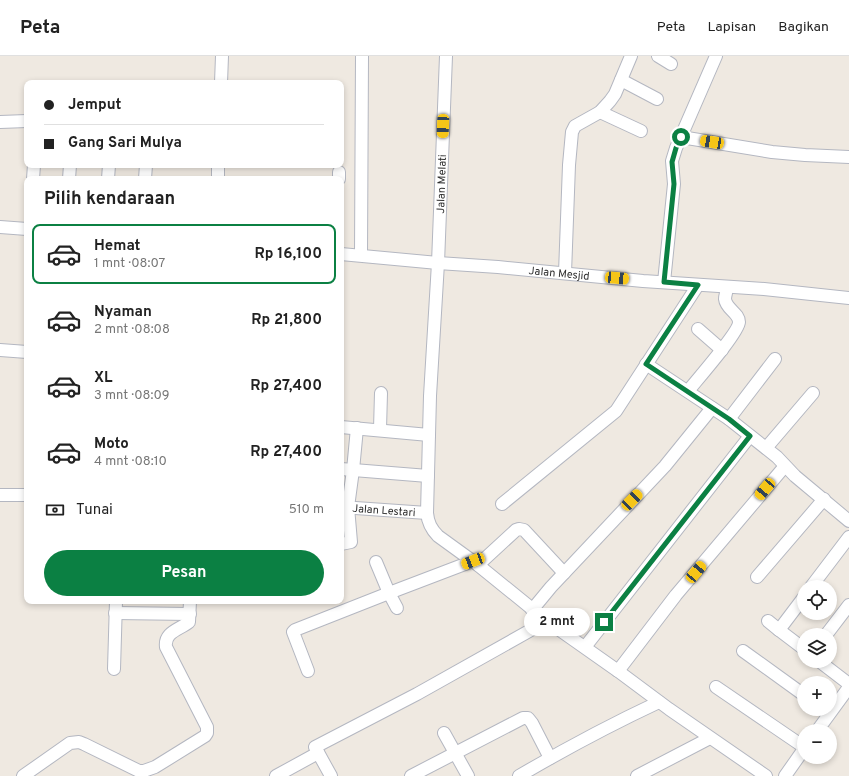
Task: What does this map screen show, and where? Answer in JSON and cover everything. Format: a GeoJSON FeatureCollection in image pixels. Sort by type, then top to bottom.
{"type":"FeatureCollection","features":[{"type":"Feature","properties":{"kind":"street"},"geometry":{"type":"LineString","coordinates":[[221,80],[222,56]]}},
{"type":"Feature","properties":{"kind":"street"},"geometry":{"type":"LineString","coordinates":[[361,255],[362,56]]}},
{"type":"Feature","properties":{"kind":"street","name":"Jalan Melati"},"geometry":{"type":"LineString","coordinates":[[427,513],[430,396],[438,263],[446,56]]}},
{"type":"Feature","properties":{"kind":"street"},"geometry":{"type":"LineString","coordinates":[[565,274],[569,165],[572,132],[575,126],[600,112],[615,94],[630,56]]}},
{"type":"Feature","properties":{"kind":"street"},"geometry":{"type":"LineString","coordinates":[[658,56],[671,64]]}},
{"type":"Feature","properties":{"kind":"street"},"geometry":{"type":"LineString","coordinates":[[664,282],[674,184],[672,162],[676,148],[716,56]]}},
{"type":"Feature","properties":{"kind":"street"},"geometry":{"type":"LineString","coordinates":[[621,80],[657,99]]}},
{"type":"Feature","properties":{"kind":"street"},"geometry":{"type":"LineString","coordinates":[[600,112],[641,131]]}},
{"type":"Feature","properties":{"kind":"street"},"geometry":{"type":"LineString","coordinates":[[0,122],[24,121]]}},
{"type":"Feature","properties":{"kind":"street"},"geometry":{"type":"LineString","coordinates":[[681,137],[772,152],[849,157]]}},
{"type":"Feature","properties":{"kind":"street"},"geometry":{"type":"LineString","coordinates":[[0,227],[24,229]]}},
{"type":"Feature","properties":{"kind":"street","name":"Jalan Mesjid"},"geometry":{"type":"LineString","coordinates":[[344,254],[849,298]]}},
{"type":"Feature","properties":{"kind":"street"},"geometry":{"type":"LineString","coordinates":[[502,504],[616,411],[698,285]]}},
{"type":"Feature","properties":{"kind":"street"},"geometry":{"type":"LineString","coordinates":[[688,391],[722,350],[738,325],[739,320],[730,309],[725,299],[727,287]]}},
{"type":"Feature","properties":{"kind":"street"},"geometry":{"type":"LineString","coordinates":[[698,329],[722,350]]}},
{"type":"Feature","properties":{"kind":"street"},"geometry":{"type":"LineString","coordinates":[[0,350],[24,352]]}},
{"type":"Feature","properties":{"kind":"street"},"geometry":{"type":"LineString","coordinates":[[729,419],[775,359]]}},
{"type":"Feature","properties":{"kind":"street"},"geometry":{"type":"LineString","coordinates":[[646,364],[729,419],[777,457],[795,476],[848,519]]}},
{"type":"Feature","properties":{"kind":"street"},"geometry":{"type":"LineString","coordinates":[[380,429],[381,393]]}},
{"type":"Feature","properties":{"kind":"street"},"geometry":{"type":"LineString","coordinates":[[766,448],[813,393]]}},
{"type":"Feature","properties":{"kind":"street"},"geometry":{"type":"LineString","coordinates":[[532,610],[551,586],[624,508],[648,485],[712,408]]}},
{"type":"Feature","properties":{"kind":"street"},"geometry":{"type":"LineString","coordinates":[[344,427],[380,429],[429,435]]}},
{"type":"Feature","properties":{"kind":"street"},"geometry":{"type":"LineString","coordinates":[[349,542],[344,507],[347,469],[357,428]]}},
{"type":"Feature","properties":{"kind":"street"},"geometry":{"type":"LineString","coordinates":[[585,647],[750,436]]}},
{"type":"Feature","properties":{"kind":"street"},"geometry":{"type":"LineString","coordinates":[[618,671],[676,595],[785,466]]}},
{"type":"Feature","properties":{"kind":"street"},"geometry":{"type":"LineString","coordinates":[[347,469],[428,476]]}},
{"type":"Feature","properties":{"kind":"street"},"geometry":{"type":"LineString","coordinates":[[0,495],[24,495]]}},
{"type":"Feature","properties":{"kind":"street"},"geometry":{"type":"LineString","coordinates":[[757,577],[824,499]]}},
{"type":"Feature","properties":{"kind":"street","name":"Jalan Lestari"},"geometry":{"type":"LineString","coordinates":[[344,507],[427,513]]}},
{"type":"Feature","properties":{"kind":"street"},"geometry":{"type":"LineString","coordinates":[[427,513],[428,523],[432,530],[532,610],[764,776]]}},
{"type":"Feature","properties":{"kind":"street"},"geometry":{"type":"LineString","coordinates":[[308,671],[293,634],[295,630],[389,593],[475,563],[516,530],[524,530],[564,573]]}},
{"type":"Feature","properties":{"kind":"street"},"geometry":{"type":"LineString","coordinates":[[816,580],[849,537]]}},
{"type":"Feature","properties":{"kind":"street"},"geometry":{"type":"LineString","coordinates":[[376,562],[397,608]]}},
{"type":"Feature","properties":{"kind":"street"},"geometry":{"type":"LineString","coordinates":[[23,776],[70,743],[79,742],[84,744],[141,772],[155,767],[205,736],[207,733],[206,727],[166,647],[165,641],[167,636],[189,622],[190,604]]}},
{"type":"Feature","properties":{"kind":"street"},"geometry":{"type":"LineString","coordinates":[[831,628],[849,605]]}},
{"type":"Feature","properties":{"kind":"street"},"geometry":{"type":"LineString","coordinates":[[779,630],[797,606]]}},
{"type":"Feature","properties":{"kind":"street"},"geometry":{"type":"LineString","coordinates":[[114,668],[115,607],[190,614]]}},
{"type":"Feature","properties":{"kind":"street"},"geometry":{"type":"LineString","coordinates":[[331,776],[315,747],[418,694],[547,621]]}},
{"type":"Feature","properties":{"kind":"street"},"geometry":{"type":"LineString","coordinates":[[768,621],[797,644]]}},
{"type":"Feature","properties":{"kind":"street"},"geometry":{"type":"LineString","coordinates":[[743,651],[797,690]]}},
{"type":"Feature","properties":{"kind":"street"},"geometry":{"type":"LineString","coordinates":[[827,668],[849,686],[837,700]]}},
{"type":"Feature","properties":{"kind":"street"},"geometry":{"type":"LineString","coordinates":[[716,687],[797,743]]}},
{"type":"Feature","properties":{"kind":"street"},"geometry":{"type":"LineString","coordinates":[[519,776],[627,717],[660,702]]}},
{"type":"Feature","properties":{"kind":"street"},"geometry":{"type":"LineString","coordinates":[[411,776],[523,718],[528,718],[532,723],[550,758]]}},
{"type":"Feature","properties":{"kind":"street"},"geometry":{"type":"LineString","coordinates":[[444,733],[468,776]]}},
{"type":"Feature","properties":{"kind":"street"},"geometry":{"type":"LineString","coordinates":[[637,776],[710,738]]}},
{"type":"Feature","properties":{"kind":"street"},"geometry":{"type":"LineString","coordinates":[[276,776],[318,753]]}},
{"type":"Feature","properties":{"kind":"street"},"geometry":{"type":"LineString","coordinates":[[784,776],[797,758]]}},
{"type":"Feature","properties":{"kind":"route"},"geometry":{"type":"LineString","coordinates":[[604,622],[750,436],[729,419],[646,364],[698,285],[664,282],[674,184],[672,162],[681,137]]}}]}
